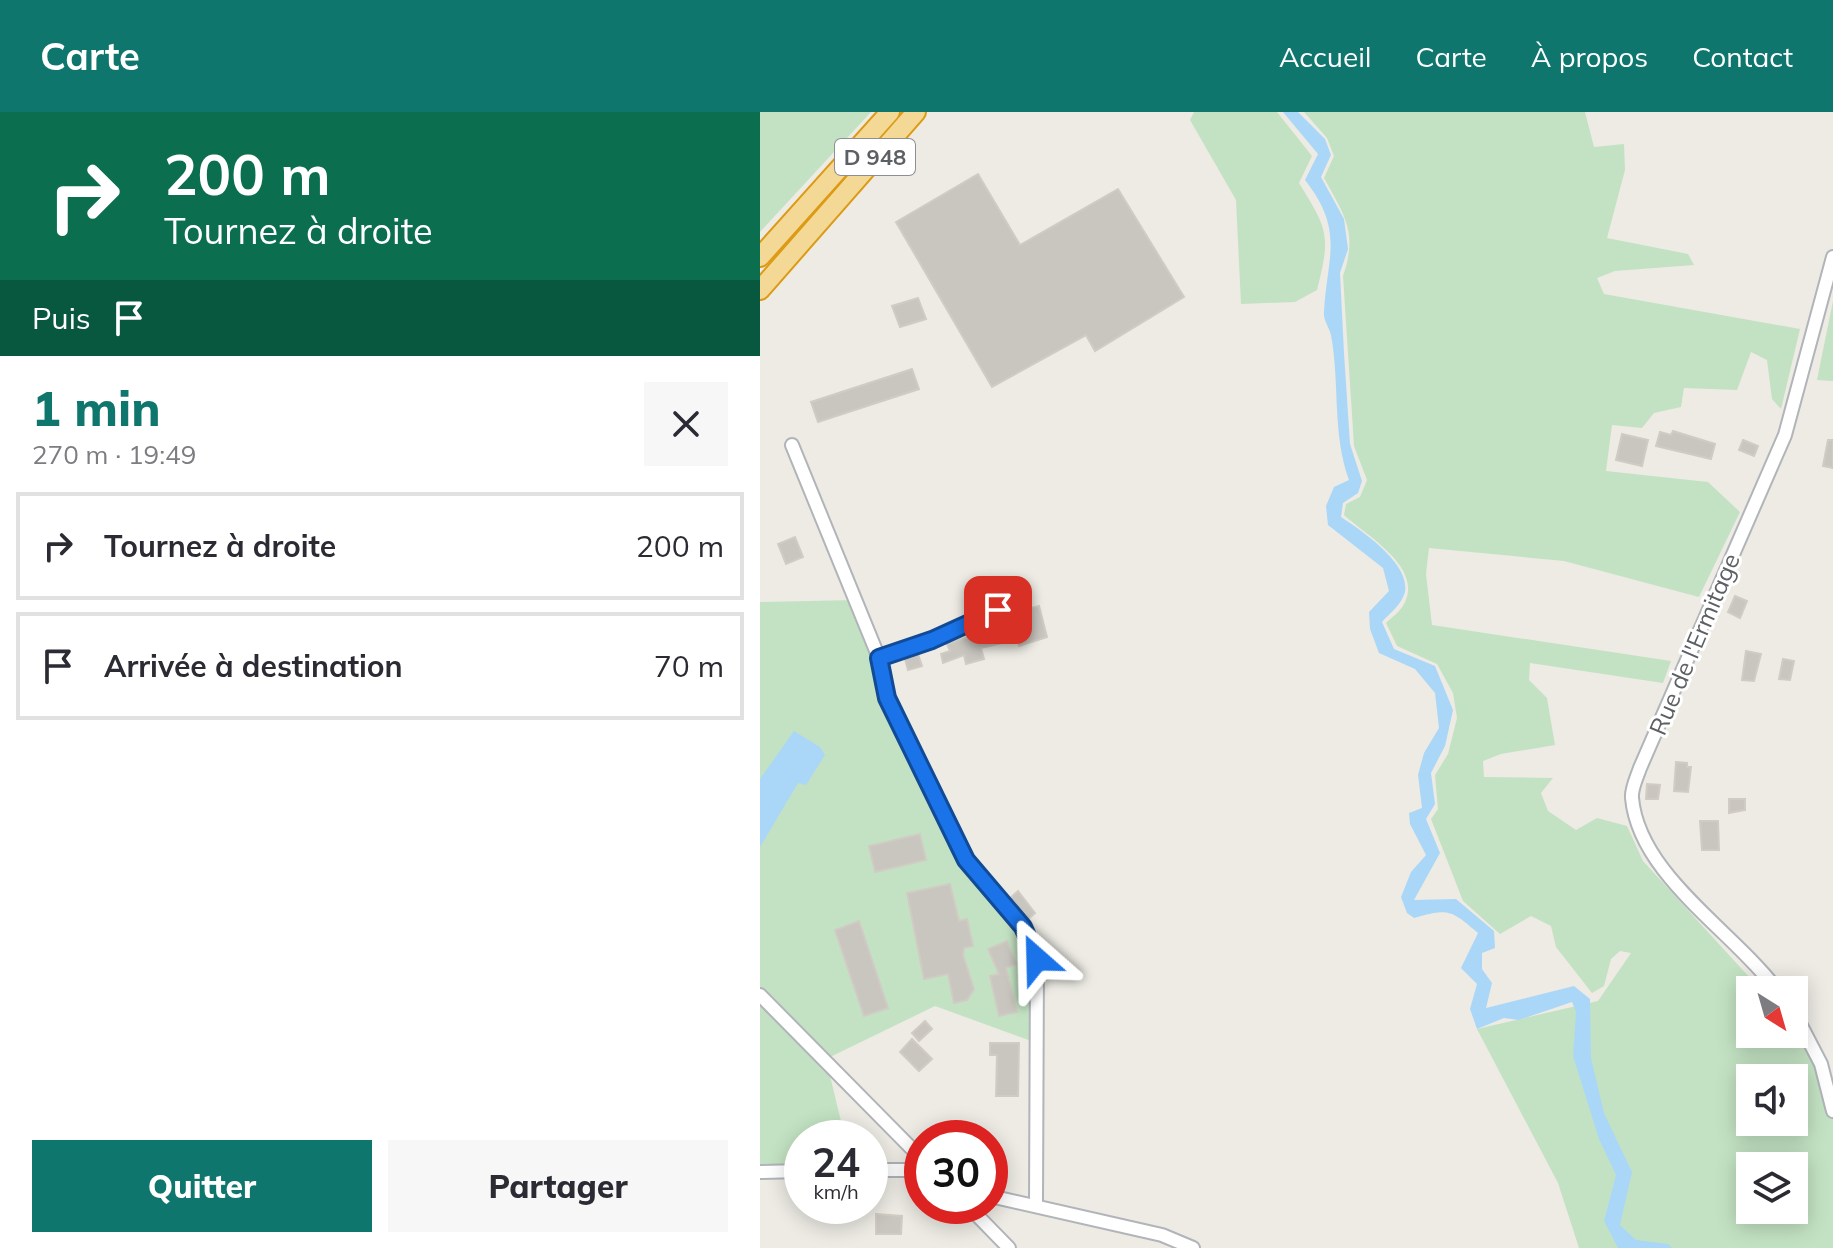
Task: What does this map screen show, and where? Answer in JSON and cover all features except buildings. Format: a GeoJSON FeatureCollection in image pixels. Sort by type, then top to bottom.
{"type":"FeatureCollection","features":[{"type":"Feature","properties":{"kind":"highway","name":"D 948"},"geometry":{"type":"LineString","coordinates":[[760,257],[890,112]]}},
{"type":"Feature","properties":{"kind":"highway","name":"D 948"},"geometry":{"type":"LineString","coordinates":[[760,290],[916,112]]}},
{"type":"Feature","properties":{"kind":"street","name":"Rue de l'Ermitage"},"geometry":{"type":"LineString","coordinates":[[1764,976],[1664,872],[1642,836],[1631,795],[1785,435],[1833,257]]}},
{"type":"Feature","properties":{"kind":"street"},"geometry":{"type":"LineString","coordinates":[[792,445],[879,658],[887,698],[966,860],[1023,927],[1037,959],[1036,1205]]}},
{"type":"Feature","properties":{"kind":"street"},"geometry":{"type":"LineString","coordinates":[[879,658],[932,640],[998,610]]}},
{"type":"Feature","properties":{"kind":"street"},"geometry":{"type":"LineString","coordinates":[[760,995],[904,1141]]}},
{"type":"Feature","properties":{"kind":"street"},"geometry":{"type":"LineString","coordinates":[[1808,1039],[1821,1064],[1833,1111]]}},
{"type":"Feature","properties":{"kind":"street"},"geometry":{"type":"LineString","coordinates":[[760,1172],[784,1171]]}},
{"type":"Feature","properties":{"kind":"street"},"geometry":{"type":"LineString","coordinates":[[1008,1200],[1162,1235],[1193,1248]]}},
{"type":"Feature","properties":{"kind":"street"},"geometry":{"type":"LineString","coordinates":[[986,1224],[1009,1248]]}},
{"type":"Feature","properties":{"kind":"green space"},"geometry":{"type":"Polygon","coordinates":[[[760,112],[871,112],[760,232],[760,112]]]}},
{"type":"Feature","properties":{"kind":"green space"},"geometry":{"type":"Polygon","coordinates":[[[1194,112],[1277,112],[1312,156],[1299,183],[1316,212],[1324,234],[1324,257],[1317,290],[1295,302],[1241,304],[1236,200],[1190,120],[1194,112]]]}},
{"type":"Feature","properties":{"kind":"green space"},"geometry":{"type":"Polygon","coordinates":[[[1304,112],[1585,112],[1594,147],[1624,144],[1625,170],[1607,238],[1688,254],[1694,265],[1615,271],[1597,278],[1604,294],[1800,329],[1781,409],[1772,399],[1767,360],[1751,352],[1737,390],[1684,388],[1681,407],[1654,413],[1642,428],[1612,425],[1606,471],[1708,482],[1740,512],[1699,597],[1564,561],[1429,548],[1426,574],[1432,625],[1671,661],[1663,683],[1530,663],[1529,680],[1547,698],[1555,745],[1501,754],[1483,761],[1484,777],[1553,778],[1541,793],[1548,811],[1576,830],[1597,818],[1627,826],[1643,861],[1748,976],[1736,976],[1736,1048],[1808,1048],[1808,1042],[1815,1050],[1833,1080],[1833,1248],[1579,1248],[1558,1183],[1477,1029],[1598,1001],[1631,953],[1620,951],[1611,959],[1604,986],[1592,993],[1556,947],[1551,926],[1531,916],[1500,934],[1463,901],[1431,819],[1438,809],[1435,775],[1448,754],[1457,718],[1453,693],[1437,664],[1397,646],[1386,623],[1403,607],[1408,591],[1406,578],[1390,554],[1344,515],[1346,504],[1360,497],[1367,480],[1354,446],[1343,276],[1349,236],[1343,214],[1324,178],[1334,156],[1327,138],[1304,112]]]}},
{"type":"Feature","properties":{"kind":"green space"},"geometry":{"type":"Polygon","coordinates":[[[1833,301],[1833,381],[1817,380],[1833,301]]]}},
{"type":"Feature","properties":{"kind":"green space"},"geometry":{"type":"Polygon","coordinates":[[[856,600],[946,835],[1021,935],[1034,1042],[935,1006],[826,1059],[841,1120],[784,1120],[784,1174],[760,1173],[760,602],[856,600]]]}},
{"type":"Feature","properties":{"kind":"water"},"geometry":{"type":"Polygon","coordinates":[[[1283,112],[1298,112],[1325,139],[1331,155],[1321,177],[1344,219],[1348,249],[1340,273],[1350,444],[1362,481],[1358,493],[1343,503],[1341,517],[1383,549],[1400,570],[1405,581],[1405,592],[1399,604],[1382,622],[1394,649],[1435,666],[1453,710],[1445,746],[1431,773],[1435,804],[1426,819],[1440,853],[1414,900],[1456,899],[1494,931],[1495,948],[1482,953],[1482,969],[1492,983],[1486,1008],[1574,986],[1590,999],[1591,1058],[1604,1113],[1632,1172],[1620,1225],[1636,1240],[1668,1244],[1672,1248],[1618,1248],[1604,1221],[1616,1175],[1599,1139],[1573,1056],[1576,1012],[1572,1002],[1519,1020],[1504,1018],[1477,1029],[1470,1009],[1477,984],[1461,968],[1478,933],[1449,913],[1414,918],[1407,913],[1401,897],[1411,872],[1426,855],[1410,824],[1409,813],[1422,808],[1418,775],[1424,753],[1439,728],[1435,693],[1415,669],[1379,653],[1370,629],[1369,612],[1389,591],[1383,568],[1328,525],[1326,506],[1334,487],[1349,480],[1340,444],[1331,335],[1324,315],[1331,244],[1325,214],[1305,180],[1318,154],[1283,112]]]}},
{"type":"Feature","properties":{"kind":"water"},"geometry":{"type":"Polygon","coordinates":[[[794,731],[820,747],[825,755],[806,785],[798,783],[760,847],[760,779],[794,731]]]}},
{"type":"Feature","properties":{"kind":"route"},"geometry":{"type":"LineString","coordinates":[[998,610],[932,640],[879,658],[887,698],[966,860],[1023,927],[1037,959]]}}]}
